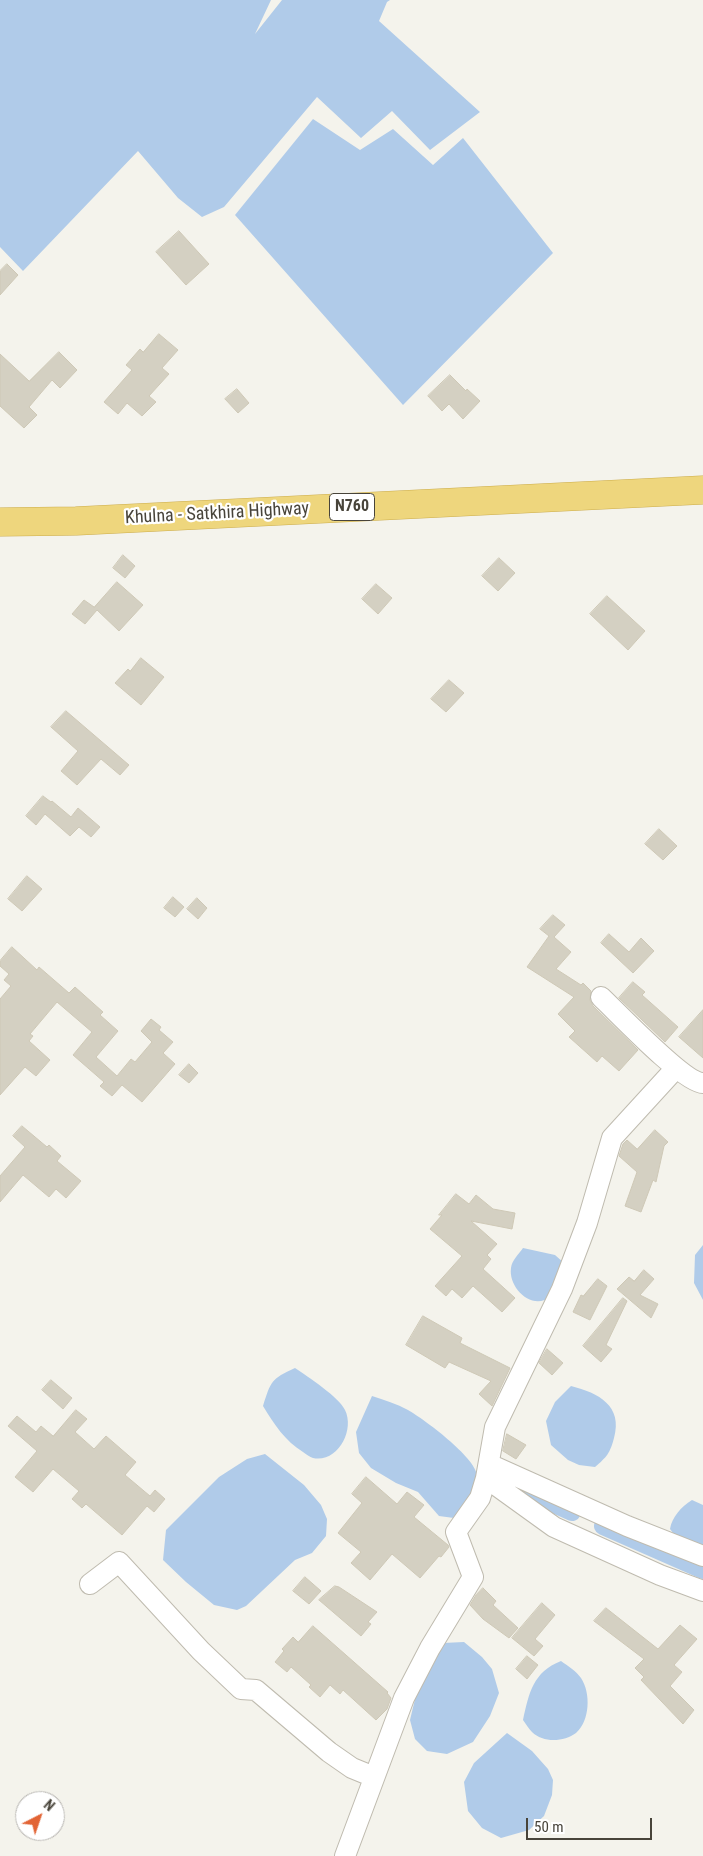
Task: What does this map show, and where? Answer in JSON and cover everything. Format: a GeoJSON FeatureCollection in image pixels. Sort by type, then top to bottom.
{"type":"FeatureCollection","features":[{"type":"Feature","properties":{"kind":"highway","name":"Khulna - Satkhira Highway"},"geometry":{"type":"LineString","coordinates":[[0,522],[76,521],[703,490]]}},
{"type":"Feature","properties":{"kind":"street"},"geometry":{"type":"LineString","coordinates":[[601,997],[676,1068],[697,1083],[703,1083]]}},
{"type":"Feature","properties":{"kind":"street"},"geometry":{"type":"LineString","coordinates":[[345,1856],[404,1698],[430,1648],[473,1576],[456,1532],[480,1498],[495,1427],[562,1289],[587,1223],[612,1138],[676,1068]]}},
{"type":"Feature","properties":{"kind":"street"},"geometry":{"type":"LineString","coordinates":[[487,1471],[703,1556]]}},
{"type":"Feature","properties":{"kind":"street"},"geometry":{"type":"LineString","coordinates":[[487,1471],[554,1527],[660,1575],[703,1591]]}},
{"type":"Feature","properties":{"kind":"street"},"geometry":{"type":"LineString","coordinates":[[90,1584],[119,1562],[202,1651],[241,1689],[256,1690],[329,1752],[352,1768],[374,1777]]}},
{"type":"Feature","properties":{"kind":"water"},"geometry":{"type":"Polygon","coordinates":[[[0,0],[271,0],[255,34],[282,0],[390,0],[387,2],[379,21],[480,112],[430,150],[392,111],[361,138],[317,97],[224,207],[202,217],[178,198],[138,151],[23,271],[0,247],[0,0]]]}},
{"type":"Feature","properties":{"kind":"water"},"geometry":{"type":"Polygon","coordinates":[[[313,119],[360,150],[393,129],[433,165],[463,138],[553,253],[403,405],[235,215],[313,119]]]}},
{"type":"Feature","properties":{"kind":"water"},"geometry":{"type":"Polygon","coordinates":[[[703,1245],[703,1300],[694,1283],[695,1255],[703,1245]]]}},
{"type":"Feature","properties":{"kind":"water"},"geometry":{"type":"Polygon","coordinates":[[[523,1248],[555,1255],[564,1263],[555,1290],[551,1296],[544,1300],[530,1299],[523,1295],[513,1283],[511,1268],[514,1260],[523,1248]]]}},
{"type":"Feature","properties":{"kind":"water"},"geometry":{"type":"Polygon","coordinates":[[[295,1368],[330,1393],[342,1405],[348,1418],[348,1427],[342,1443],[337,1450],[322,1458],[313,1458],[291,1443],[280,1432],[263,1406],[270,1386],[276,1378],[295,1368]]]}},
{"type":"Feature","properties":{"kind":"water"},"geometry":{"type":"Polygon","coordinates":[[[571,1386],[599,1397],[612,1409],[615,1417],[616,1427],[611,1447],[608,1454],[595,1467],[579,1465],[568,1460],[551,1445],[546,1421],[555,1402],[571,1386]]]}},
{"type":"Feature","properties":{"kind":"water"},"geometry":{"type":"Polygon","coordinates":[[[372,1396],[404,1408],[425,1421],[459,1449],[474,1467],[477,1481],[469,1498],[454,1518],[439,1516],[418,1492],[396,1483],[371,1468],[359,1453],[356,1432],[372,1396]]]}},
{"type":"Feature","properties":{"kind":"water"},"geometry":{"type":"Polygon","coordinates":[[[265,1454],[304,1485],[321,1505],[327,1519],[326,1536],[312,1553],[295,1560],[246,1606],[237,1610],[214,1605],[163,1560],[166,1530],[219,1477],[247,1459],[265,1454]]]}},
{"type":"Feature","properties":{"kind":"water"},"geometry":{"type":"Polygon","coordinates":[[[692,1500],[703,1505],[703,1548],[680,1542],[670,1529],[678,1513],[692,1500]]]}},
{"type":"Feature","properties":{"kind":"water"},"geometry":{"type":"Polygon","coordinates":[[[464,1642],[482,1657],[492,1669],[499,1693],[490,1716],[473,1742],[447,1754],[427,1751],[415,1739],[410,1720],[416,1695],[443,1643],[464,1642]]]}},
{"type":"Feature","properties":{"kind":"water"},"geometry":{"type":"Polygon","coordinates":[[[561,1661],[581,1678],[588,1699],[588,1707],[581,1728],[576,1733],[560,1740],[548,1740],[532,1732],[523,1720],[530,1692],[538,1677],[561,1661]]]}},
{"type":"Feature","properties":{"kind":"water"},"geometry":{"type":"Polygon","coordinates":[[[507,1733],[532,1751],[548,1769],[553,1780],[552,1795],[544,1816],[529,1830],[501,1838],[482,1828],[468,1811],[464,1782],[474,1763],[507,1733]]]}},
{"type":"Feature","properties":{"kind":"building"},"geometry":{"type":"Polygon","coordinates":[[[179,231],[209,264],[186,285],[156,252],[179,231]]]}},
{"type":"Feature","properties":{"kind":"building"},"geometry":{"type":"Polygon","coordinates":[[[7,264],[18,275],[0,295],[0,271],[7,264]]]}},
{"type":"Feature","properties":{"kind":"building"},"geometry":{"type":"Polygon","coordinates":[[[159,334],[178,350],[162,368],[169,374],[149,396],[156,402],[142,416],[127,403],[118,414],[104,402],[132,370],[126,365],[140,349],[143,352],[159,334]]]}},
{"type":"Feature","properties":{"kind":"building"},"geometry":{"type":"Polygon","coordinates":[[[59,352],[77,370],[60,388],[52,380],[29,407],[37,415],[24,428],[0,406],[0,354],[29,381],[59,352]]]}},
{"type":"Feature","properties":{"kind":"building"},"geometry":{"type":"Polygon","coordinates":[[[450,375],[466,391],[467,389],[480,401],[463,419],[449,404],[442,411],[428,396],[450,375]]]}},
{"type":"Feature","properties":{"kind":"building"},"geometry":{"type":"Polygon","coordinates":[[[237,389],[249,403],[238,413],[225,399],[237,389]]]}},
{"type":"Feature","properties":{"kind":"building"},"geometry":{"type":"Polygon","coordinates":[[[123,555],[135,566],[125,578],[113,568],[123,555]]]}},
{"type":"Feature","properties":{"kind":"building"},"geometry":{"type":"Polygon","coordinates":[[[499,558],[515,573],[498,591],[482,576],[499,558]]]}},
{"type":"Feature","properties":{"kind":"building"},"geometry":{"type":"Polygon","coordinates":[[[117,582],[143,605],[119,631],[97,610],[85,624],[72,614],[84,600],[94,607],[117,582]]]}},
{"type":"Feature","properties":{"kind":"building"},"geometry":{"type":"Polygon","coordinates":[[[376,584],[392,598],[378,614],[362,599],[376,584]]]}},
{"type":"Feature","properties":{"kind":"building"},"geometry":{"type":"Polygon","coordinates":[[[607,596],[645,631],[628,650],[590,614],[607,596]]]}},
{"type":"Feature","properties":{"kind":"building"},"geometry":{"type":"Polygon","coordinates":[[[141,658],[164,677],[141,705],[115,683],[128,669],[130,671],[141,658]]]}},
{"type":"Feature","properties":{"kind":"building"},"geometry":{"type":"Polygon","coordinates":[[[449,680],[464,693],[446,712],[431,699],[449,680]]]}},
{"type":"Feature","properties":{"kind":"building"},"geometry":{"type":"Polygon","coordinates":[[[66,711],[129,765],[120,775],[101,759],[77,785],[61,771],[78,751],[51,727],[66,711]]]}},
{"type":"Feature","properties":{"kind":"building"},"geometry":{"type":"Polygon","coordinates":[[[43,796],[71,817],[78,808],[100,827],[91,837],[79,827],[70,836],[45,814],[36,825],[26,816],[43,796]]]}},
{"type":"Feature","properties":{"kind":"building"},"geometry":{"type":"Polygon","coordinates":[[[659,829],[677,846],[663,860],[645,844],[659,829]]]}},
{"type":"Feature","properties":{"kind":"building"},"geometry":{"type":"Polygon","coordinates":[[[27,876],[42,889],[22,911],[8,899],[27,876]]]}},
{"type":"Feature","properties":{"kind":"building"},"geometry":{"type":"Polygon","coordinates":[[[173,897],[184,907],[175,917],[164,908],[173,897]]]}},
{"type":"Feature","properties":{"kind":"building"},"geometry":{"type":"Polygon","coordinates":[[[197,898],[207,908],[198,919],[187,909],[197,898]]]}},
{"type":"Feature","properties":{"kind":"building"},"geometry":{"type":"Polygon","coordinates":[[[553,915],[565,925],[554,937],[571,952],[556,969],[581,985],[583,983],[591,991],[590,1000],[593,1006],[638,1050],[619,1071],[602,1056],[597,1062],[569,1037],[575,1031],[558,1014],[574,997],[527,967],[549,936],[540,929],[553,915]]]}},
{"type":"Feature","properties":{"kind":"building"},"geometry":{"type":"Polygon","coordinates":[[[609,934],[629,952],[641,938],[654,951],[633,973],[601,943],[609,934]]]}},
{"type":"Feature","properties":{"kind":"building"},"geometry":{"type":"Polygon","coordinates":[[[12,947],[37,970],[39,967],[69,993],[75,987],[103,1012],[100,1015],[118,1031],[96,1057],[117,1076],[131,1059],[135,1062],[152,1042],[141,1031],[151,1019],[161,1027],[159,1030],[173,1042],[163,1053],[175,1064],[142,1102],[122,1085],[112,1096],[100,1086],[104,1082],[73,1055],[92,1032],[57,1002],[30,1034],[33,1036],[29,1041],[50,1060],[36,1076],[25,1067],[0,1095],[0,999],[11,986],[4,980],[9,974],[0,966],[0,961],[12,947]]]}},
{"type":"Feature","properties":{"kind":"building"},"geometry":{"type":"Polygon","coordinates":[[[633,982],[645,992],[642,995],[678,1027],[665,1042],[619,998],[633,982]]]}},
{"type":"Feature","properties":{"kind":"building"},"geometry":{"type":"Polygon","coordinates":[[[703,1010],[703,1058],[679,1037],[703,1010]]]}},
{"type":"Feature","properties":{"kind":"building"},"geometry":{"type":"Polygon","coordinates":[[[189,1064],[198,1073],[189,1083],[179,1075],[189,1064]]]}},
{"type":"Feature","properties":{"kind":"building"},"geometry":{"type":"Polygon","coordinates":[[[22,1126],[61,1156],[57,1161],[81,1181],[66,1198],[56,1189],[49,1197],[23,1175],[0,1202],[0,1176],[25,1147],[13,1136],[22,1126]]]}},
{"type":"Feature","properties":{"kind":"building"},"geometry":{"type":"Polygon","coordinates":[[[655,1130],[668,1142],[664,1146],[656,1182],[653,1180],[641,1212],[625,1206],[637,1172],[619,1156],[623,1144],[627,1140],[637,1149],[655,1130]]]}},
{"type":"Feature","properties":{"kind":"building"},"geometry":{"type":"Polygon","coordinates":[[[456,1194],[469,1204],[476,1195],[493,1209],[515,1213],[512,1229],[471,1221],[497,1244],[487,1255],[491,1259],[483,1269],[515,1298],[502,1312],[473,1286],[462,1298],[452,1289],[446,1296],[435,1286],[462,1256],[430,1229],[456,1194]]]}},
{"type":"Feature","properties":{"kind":"building"},"geometry":{"type":"Polygon","coordinates":[[[644,1270],[654,1279],[640,1295],[658,1304],[651,1318],[617,1289],[629,1277],[634,1281],[644,1270]]]}},
{"type":"Feature","properties":{"kind":"building"},"geometry":{"type":"Polygon","coordinates":[[[598,1279],[607,1286],[590,1320],[573,1312],[581,1295],[583,1296],[598,1279]]]}},
{"type":"Feature","properties":{"kind":"building"},"geometry":{"type":"Polygon","coordinates":[[[623,1298],[627,1301],[606,1345],[612,1349],[601,1362],[583,1346],[623,1298]]]}},
{"type":"Feature","properties":{"kind":"building"},"geometry":{"type":"Polygon","coordinates":[[[423,1316],[462,1338],[460,1343],[510,1368],[492,1406],[479,1394],[491,1381],[449,1362],[445,1368],[406,1345],[423,1316]]]}},
{"type":"Feature","properties":{"kind":"building"},"geometry":{"type":"Polygon","coordinates":[[[547,1349],[563,1363],[552,1375],[539,1363],[547,1349]]]}},
{"type":"Feature","properties":{"kind":"building"},"geometry":{"type":"Polygon","coordinates":[[[51,1380],[72,1398],[63,1409],[42,1390],[51,1380]]]}},
{"type":"Feature","properties":{"kind":"building"},"geometry":{"type":"Polygon","coordinates":[[[76,1410],[87,1419],[75,1432],[94,1449],[106,1436],[136,1462],[125,1475],[150,1496],[155,1490],[165,1499],[154,1512],[147,1506],[122,1535],[86,1504],[82,1508],[72,1499],[79,1491],[53,1469],[33,1492],[15,1477],[37,1451],[8,1426],[17,1416],[36,1432],[41,1426],[53,1436],[76,1410]]]}},
{"type":"Feature","properties":{"kind":"building"},"geometry":{"type":"Polygon","coordinates":[[[507,1434],[526,1445],[516,1459],[503,1451],[507,1434]]]}},
{"type":"Feature","properties":{"kind":"building"},"geometry":{"type":"Polygon","coordinates":[[[366,1477],[397,1504],[407,1492],[424,1505],[414,1517],[448,1545],[449,1547],[441,1557],[439,1556],[420,1578],[392,1554],[370,1580],[351,1563],[361,1552],[338,1533],[362,1503],[352,1494],[366,1477]]]}},
{"type":"Feature","properties":{"kind":"building"},"geometry":{"type":"Polygon","coordinates":[[[305,1577],[321,1591],[309,1604],[293,1591],[305,1577]]]}},
{"type":"Feature","properties":{"kind":"building"},"geometry":{"type":"Polygon","coordinates":[[[335,1586],[377,1612],[368,1622],[371,1624],[361,1636],[319,1600],[335,1586]]]}},
{"type":"Feature","properties":{"kind":"building"},"geometry":{"type":"Polygon","coordinates":[[[483,1588],[496,1601],[493,1605],[518,1628],[509,1638],[483,1619],[470,1605],[483,1588]]]}},
{"type":"Feature","properties":{"kind":"building"},"geometry":{"type":"Polygon","coordinates":[[[542,1603],[555,1615],[535,1639],[543,1646],[534,1656],[512,1638],[542,1603]]]}},
{"type":"Feature","properties":{"kind":"building"},"geometry":{"type":"Polygon","coordinates":[[[606,1608],[658,1649],[680,1625],[697,1639],[674,1665],[682,1672],[670,1686],[694,1710],[683,1724],[641,1680],[644,1677],[635,1668],[644,1659],[594,1621],[606,1608]]]}},
{"type":"Feature","properties":{"kind":"building"},"geometry":{"type":"Polygon","coordinates":[[[313,1626],[388,1692],[391,1698],[387,1709],[376,1720],[343,1690],[340,1694],[330,1685],[320,1697],[309,1687],[311,1685],[291,1667],[287,1672],[275,1662],[284,1651],[282,1649],[293,1637],[298,1642],[313,1626]]]}},
{"type":"Feature","properties":{"kind":"building"},"geometry":{"type":"Polygon","coordinates":[[[527,1656],[538,1665],[527,1679],[516,1669],[527,1656]]]}},
{"type":"Feature","properties":{"kind":"waterway"},"geometry":{"type":"LineString","coordinates":[[525,1491],[572,1512]]}},
{"type":"Feature","properties":{"kind":"waterway"},"geometry":{"type":"LineString","coordinates":[[603,1526],[703,1570]]}}]}
